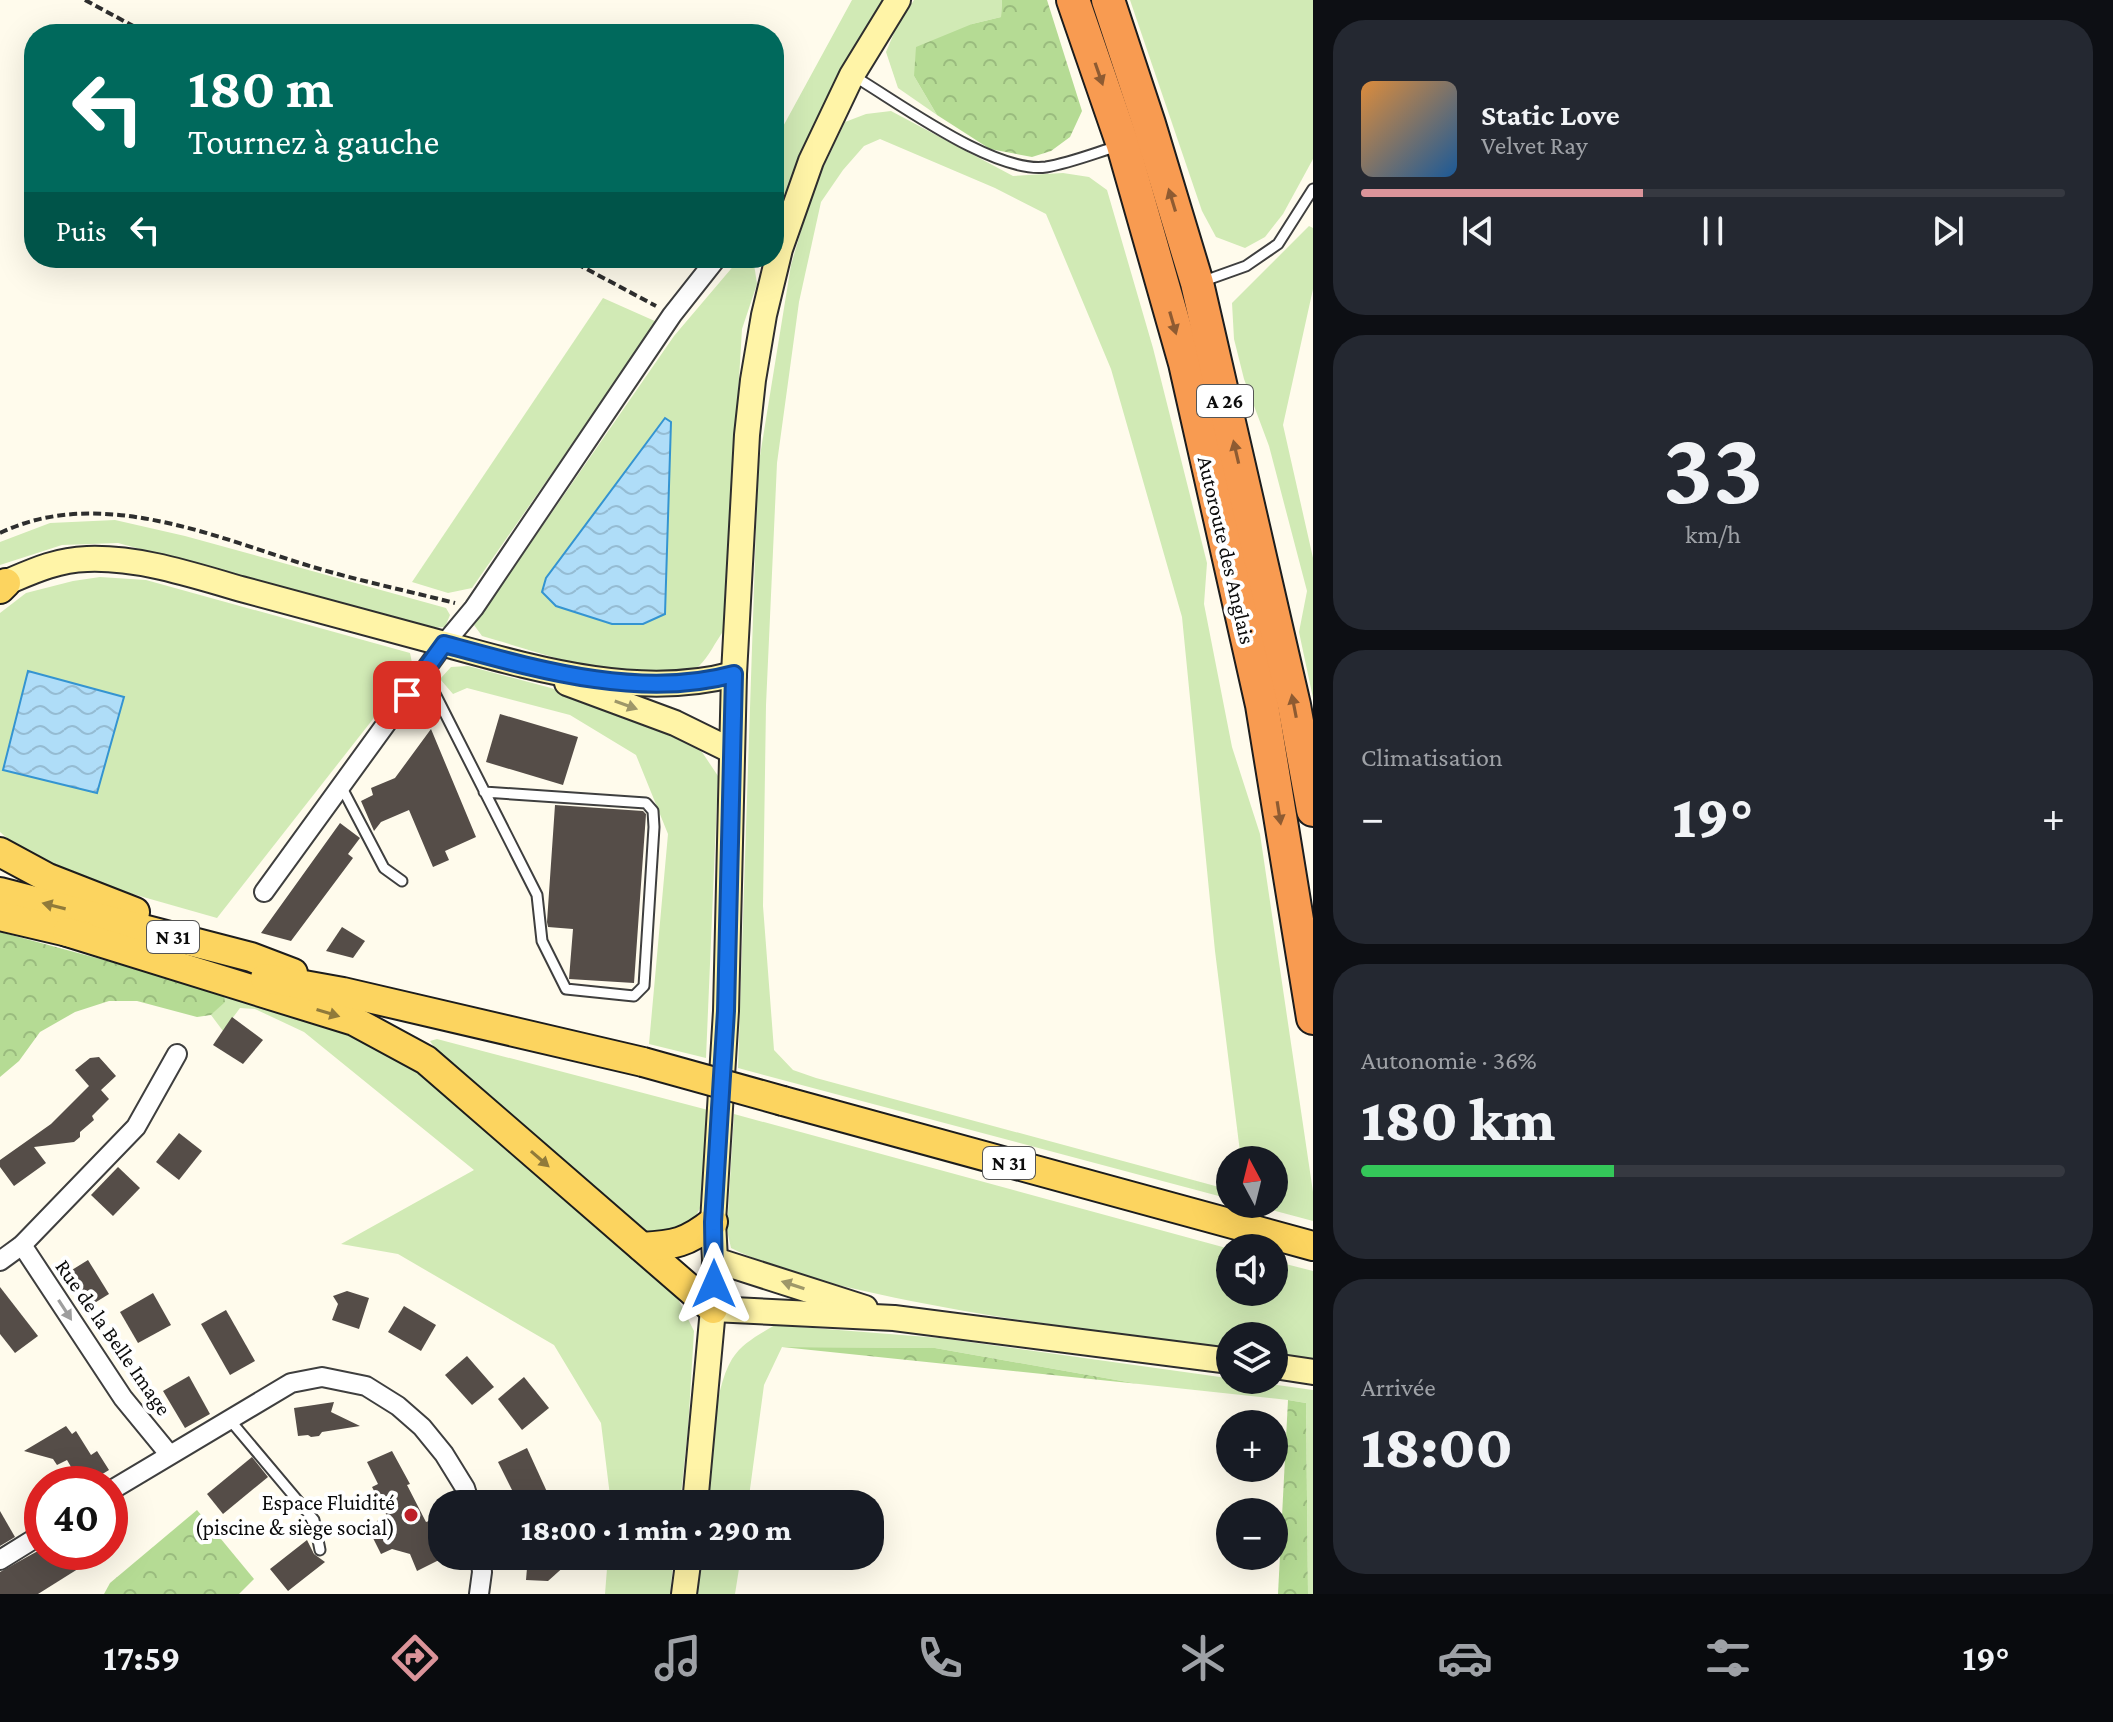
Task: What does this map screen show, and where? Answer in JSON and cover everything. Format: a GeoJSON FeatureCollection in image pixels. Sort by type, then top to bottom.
{"type":"FeatureCollection","features":[{"type":"Feature","properties":{"kind":"highway","name":"Autoroute des Anglais"},"geometry":{"type":"LineString","coordinates":[[1073,0],[1123,145],[1185,363],[1262,705],[1313,1018]]}},
{"type":"Feature","properties":{"kind":"highway","name":"Autoroute des Anglais"},"geometry":{"type":"LineString","coordinates":[[1108,0],[1197,283],[1294,705],[1313,810]]}},
{"type":"Feature","properties":{"kind":"main road"},"geometry":{"type":"LineString","coordinates":[[0,852],[48,878],[251,957]]}},
{"type":"Feature","properties":{"kind":"main road","name":"N 31"},"geometry":{"type":"LineString","coordinates":[[0,892],[251,957],[343,992]]}},
{"type":"Feature","properties":{"kind":"main road","name":"N 31"},"geometry":{"type":"LineString","coordinates":[[0,916],[235,973],[343,992],[643,1062],[1313,1246]]}},
{"type":"Feature","properties":{"kind":"main road"},"geometry":{"type":"LineString","coordinates":[[67,932],[354,1021],[426,1060],[713,1309]]}},
{"type":"Feature","properties":{"kind":"main road"},"geometry":{"type":"LineString","coordinates":[[642,1247],[676,1245],[694,1238],[713,1222]]}},
{"type":"Feature","properties":{"kind":"street"},"geometry":{"type":"LineString","coordinates":[[784,231],[811,161],[852,75],[898,0]]}},
{"type":"Feature","properties":{"kind":"street"},"geometry":{"type":"LineString","coordinates":[[264,892],[444,644],[474,608],[672,315],[709,268]]}},
{"type":"Feature","properties":{"kind":"street"},"geometry":{"type":"LineString","coordinates":[[696,1490],[713,1309],[713,1222],[726,1011],[734,674],[747,435],[773,268]]}},
{"type":"Feature","properties":{"kind":"street"},"geometry":{"type":"LineString","coordinates":[[2,586],[39,568],[61,562],[109,559],[138,563],[527,666],[607,680],[662,685],[712,680],[734,674]]}},
{"type":"Feature","properties":{"kind":"street"},"geometry":{"type":"LineString","coordinates":[[527,666],[675,723],[732,751]]}},
{"type":"Feature","properties":{"kind":"street"},"geometry":{"type":"LineString","coordinates":[[0,1261],[22,1245],[136,1127],[177,1054]]}},
{"type":"Feature","properties":{"kind":"street","name":"Rue de la Belle Image"},"geometry":{"type":"LineString","coordinates":[[22,1245],[123,1398],[169,1454]]}},
{"type":"Feature","properties":{"kind":"street"},"geometry":{"type":"LineString","coordinates":[[715,1260],[894,1318]]}},
{"type":"Feature","properties":{"kind":"street"},"geometry":{"type":"LineString","coordinates":[[713,1309],[894,1318],[1216,1359]]}},
{"type":"Feature","properties":{"kind":"street"},"geometry":{"type":"LineString","coordinates":[[1288,1368],[1313,1372]]}},
{"type":"Feature","properties":{"kind":"street"},"geometry":{"type":"LineString","coordinates":[[128,1480],[291,1383],[322,1377],[366,1386],[398,1406],[422,1427],[444,1454],[466,1490]]}},
{"type":"Feature","properties":{"kind":"street"},"geometry":{"type":"LineString","coordinates":[[0,1560],[24,1545]]}},
{"type":"Feature","properties":{"kind":"street"},"geometry":{"type":"LineString","coordinates":[[479,1594],[482,1570]]}},
{"type":"Feature","properties":{"kind":"street"},"geometry":{"type":"LineString","coordinates":[[684,1594],[687,1570]]}},
{"type":"Feature","properties":{"kind":"lane"},"geometry":{"type":"LineString","coordinates":[[852,75],[966,146],[1015,164],[1044,167],[1123,145]]}},
{"type":"Feature","properties":{"kind":"lane"},"geometry":{"type":"LineString","coordinates":[[1197,283],[1246,266],[1278,244],[1313,189]]}},
{"type":"Feature","properties":{"kind":"lane"},"geometry":{"type":"LineString","coordinates":[[424,672],[484,792],[537,895],[542,941],[566,989],[634,996],[644,986],[653,811],[646,803],[484,792]]}},
{"type":"Feature","properties":{"kind":"lane"},"geometry":{"type":"LineString","coordinates":[[341,786],[384,868],[402,881]]}},
{"type":"Feature","properties":{"kind":"lane"},"geometry":{"type":"LineString","coordinates":[[229,1419],[314,1520],[320,1550]]}},
{"type":"Feature","properties":{"kind":"path"},"geometry":{"type":"LineString","coordinates":[[85,0],[129,24]]}},
{"type":"Feature","properties":{"kind":"path"},"geometry":{"type":"LineString","coordinates":[[585,268],[672,315]]}},
{"type":"Feature","properties":{"kind":"path"},"geometry":{"type":"LineString","coordinates":[[0,533],[44,518],[77,513],[152,520],[337,574],[474,608]]}},
{"type":"Feature","properties":{"kind":"green space"},"geometry":{"type":"Polygon","coordinates":[[[852,0],[885,0],[851,54],[784,199],[784,125],[852,0]]]}},
{"type":"Feature","properties":{"kind":"green space"},"geometry":{"type":"Polygon","coordinates":[[[914,0],[1002,0],[1001,17],[972,24],[914,76],[937,115],[898,88],[886,52],[897,26],[914,0]]]}},
{"type":"Feature","properties":{"kind":"green space"},"geometry":{"type":"Polygon","coordinates":[[[1002,0],[1047,0],[1082,111],[1070,137],[1051,151],[1032,157],[990,149],[937,115],[914,76],[916,47],[972,24],[1001,17],[1002,0]]]}},
{"type":"Feature","properties":{"kind":"green space"},"geometry":{"type":"Polygon","coordinates":[[[1130,0],[1313,0],[1313,159],[1283,214],[1265,237],[1245,248],[1216,237],[1202,211],[1130,0]]]}},
{"type":"Feature","properties":{"kind":"green space"},"geometry":{"type":"Polygon","coordinates":[[[891,111],[1013,176],[1063,173],[1089,177],[1107,190],[1153,348],[1207,563],[1204,604],[1232,747],[1260,834],[1313,1192],[1313,1221],[1288,1214],[1288,1146],[1239,1146],[1215,951],[1182,617],[1111,369],[1046,214],[995,188],[880,139],[864,146],[821,202],[799,302],[777,463],[766,705],[763,906],[774,1050],[793,1070],[816,1078],[1216,1186],[1216,1195],[738,1068],[758,468],[791,265],[814,187],[845,122],[866,114],[891,111]]]}},
{"type":"Feature","properties":{"kind":"green space"},"geometry":{"type":"Polygon","coordinates":[[[1309,226],[1313,228],[1313,289],[1283,425],[1313,558],[1313,698],[1299,632],[1307,591],[1269,446],[1244,379],[1234,339],[1232,303],[1309,226]]]}},
{"type":"Feature","properties":{"kind":"green space"},"geometry":{"type":"Polygon","coordinates":[[[732,268],[755,268],[757,284],[742,329],[724,630],[709,654],[699,666],[680,674],[625,674],[482,636],[474,625],[674,336],[732,268]]]}},
{"type":"Feature","properties":{"kind":"green space"},"geometry":{"type":"Polygon","coordinates":[[[603,298],[657,322],[472,588],[448,593],[412,582],[603,298]]]}},
{"type":"Feature","properties":{"kind":"green space"},"geometry":{"type":"Polygon","coordinates":[[[115,520],[185,536],[446,608],[450,615],[445,627],[431,628],[118,543],[62,545],[0,565],[0,542],[50,523],[115,520]]]}},
{"type":"Feature","properties":{"kind":"green space"},"geometry":{"type":"Polygon","coordinates":[[[100,577],[146,580],[410,653],[413,668],[217,918],[94,883],[35,862],[0,832],[0,613],[26,593],[100,577]]]}},
{"type":"Feature","properties":{"kind":"green space"},"geometry":{"type":"Polygon","coordinates":[[[468,666],[551,688],[668,731],[702,752],[718,776],[706,1058],[649,1044],[668,834],[636,755],[570,715],[467,688],[453,694],[440,679],[451,667],[468,666]]]}},
{"type":"Feature","properties":{"kind":"green space"},"geometry":{"type":"Polygon","coordinates":[[[0,932],[223,992],[225,1002],[211,1015],[197,1017],[137,1001],[109,1001],[75,1012],[40,1032],[19,1061],[0,1077],[0,932]]]}},
{"type":"Feature","properties":{"kind":"green space"},"geometry":{"type":"Polygon","coordinates":[[[223,992],[350,1035],[437,1084],[678,1299],[694,1331],[681,1490],[609,1490],[601,1423],[554,1345],[398,1254],[341,1244],[474,1170],[304,1032],[255,1009],[240,1008],[223,1031],[211,1015],[224,1002],[223,992]]]}},
{"type":"Feature","properties":{"kind":"green space"},"geometry":{"type":"Polygon","coordinates":[[[437,1039],[708,1110],[700,1208],[689,1229],[650,1235],[605,1206],[446,1064],[430,1041],[437,1039]]]}},
{"type":"Feature","properties":{"kind":"green space"},"geometry":{"type":"Polygon","coordinates":[[[734,1114],[1216,1245],[1216,1306],[1288,1306],[1288,1265],[1313,1271],[1313,1362],[1288,1358],[1288,1322],[1216,1322],[1216,1348],[1030,1322],[865,1291],[797,1274],[731,1248],[727,1230],[734,1114]]]}},
{"type":"Feature","properties":{"kind":"green space"},"geometry":{"type":"Polygon","coordinates":[[[775,1325],[940,1338],[1216,1376],[1216,1392],[1139,1384],[935,1348],[782,1347],[764,1385],[750,1490],[707,1490],[716,1409],[725,1373],[732,1359],[752,1339],[775,1325]]]}},
{"type":"Feature","properties":{"kind":"green space"},"geometry":{"type":"Polygon","coordinates":[[[782,1347],[935,1348],[1139,1384],[782,1347]]]}},
{"type":"Feature","properties":{"kind":"green space"},"geometry":{"type":"Polygon","coordinates":[[[1288,1387],[1313,1390],[1313,1594],[1308,1594],[1306,1403],[1232,1394],[1288,1394],[1288,1387]]]}},
{"type":"Feature","properties":{"kind":"green space"},"geometry":{"type":"Polygon","coordinates":[[[1288,1400],[1306,1403],[1308,1594],[1278,1594],[1279,1570],[1288,1570],[1288,1498],[1283,1498],[1284,1482],[1288,1482],[1288,1400]]]}},
{"type":"Feature","properties":{"kind":"green space"},"geometry":{"type":"Polygon","coordinates":[[[197,1510],[254,1579],[239,1594],[104,1594],[110,1583],[197,1510]]]}},
{"type":"Feature","properties":{"kind":"green space"},"geometry":{"type":"Polygon","coordinates":[[[607,1570],[673,1570],[670,1594],[605,1594],[607,1570]]]}},
{"type":"Feature","properties":{"kind":"green space"},"geometry":{"type":"Polygon","coordinates":[[[698,1570],[739,1570],[735,1594],[695,1594],[698,1570]]]}},
{"type":"Feature","properties":{"kind":"water"},"geometry":{"type":"Polygon","coordinates":[[[665,418],[671,422],[665,614],[643,624],[612,624],[556,606],[542,592],[546,578],[665,418]]]}},
{"type":"Feature","properties":{"kind":"water"},"geometry":{"type":"Polygon","coordinates":[[[28,671],[124,697],[97,793],[3,770],[28,671]]]}},
{"type":"Feature","properties":{"kind":"building"},"geometry":{"type":"Polygon","coordinates":[[[500,714],[578,737],[563,785],[486,762],[500,714]]]}},
{"type":"Feature","properties":{"kind":"building"},"geometry":{"type":"Polygon","coordinates":[[[431,729],[476,837],[445,851],[449,860],[433,867],[409,810],[381,822],[374,831],[361,801],[373,795],[371,788],[395,778],[431,729]]]}},
{"type":"Feature","properties":{"kind":"building"},"geometry":{"type":"Polygon","coordinates":[[[555,805],[643,811],[646,814],[634,983],[569,979],[573,929],[548,927],[547,922],[555,805]]]}},
{"type":"Feature","properties":{"kind":"building"},"geometry":{"type":"Polygon","coordinates":[[[340,823],[360,838],[348,854],[353,858],[291,941],[261,933],[340,823]]]}},
{"type":"Feature","properties":{"kind":"building"},"geometry":{"type":"Polygon","coordinates":[[[342,927],[365,941],[353,958],[326,951],[342,927]]]}},
{"type":"Feature","properties":{"kind":"building"},"geometry":{"type":"Polygon","coordinates":[[[232,1017],[263,1040],[243,1064],[213,1045],[232,1017]]]}},
{"type":"Feature","properties":{"kind":"building"},"geometry":{"type":"Polygon","coordinates":[[[99,1057],[116,1076],[101,1090],[109,1099],[92,1116],[94,1120],[74,1142],[34,1147],[46,1163],[14,1186],[0,1167],[0,1160],[51,1124],[89,1086],[75,1070],[90,1058],[99,1057]]]}},
{"type":"Feature","properties":{"kind":"building"},"geometry":{"type":"Polygon","coordinates":[[[179,1133],[202,1151],[179,1180],[156,1162],[179,1133]]]}},
{"type":"Feature","properties":{"kind":"building"},"geometry":{"type":"Polygon","coordinates":[[[118,1167],[140,1188],[113,1216],[91,1195],[118,1167]]]}},
{"type":"Feature","properties":{"kind":"building"},"geometry":{"type":"Polygon","coordinates":[[[88,1260],[109,1294],[88,1307],[67,1273],[88,1260]]]}},
{"type":"Feature","properties":{"kind":"building"},"geometry":{"type":"Polygon","coordinates":[[[0,1287],[38,1336],[15,1353],[0,1334],[0,1287]]]}},
{"type":"Feature","properties":{"kind":"building"},"geometry":{"type":"Polygon","coordinates":[[[347,1291],[369,1298],[359,1329],[332,1320],[338,1304],[333,1296],[347,1291]]]}},
{"type":"Feature","properties":{"kind":"building"},"geometry":{"type":"Polygon","coordinates":[[[153,1293],[171,1325],[138,1343],[120,1312],[153,1293]]]}},
{"type":"Feature","properties":{"kind":"building"},"geometry":{"type":"Polygon","coordinates":[[[404,1306],[436,1325],[421,1351],[388,1332],[404,1306]]]}},
{"type":"Feature","properties":{"kind":"building"},"geometry":{"type":"Polygon","coordinates":[[[226,1310],[255,1361],[230,1375],[201,1324],[226,1310]]]}},
{"type":"Feature","properties":{"kind":"building"},"geometry":{"type":"Polygon","coordinates":[[[467,1356],[494,1387],[472,1405],[445,1375],[467,1356]]]}},
{"type":"Feature","properties":{"kind":"building"},"geometry":{"type":"Polygon","coordinates":[[[189,1376],[210,1414],[185,1428],[163,1391],[189,1376]]]}},
{"type":"Feature","properties":{"kind":"building"},"geometry":{"type":"Polygon","coordinates":[[[524,1377],[549,1408],[522,1430],[498,1399],[524,1377]]]}},
{"type":"Feature","properties":{"kind":"building"},"geometry":{"type":"Polygon","coordinates":[[[334,1402],[331,1412],[360,1426],[322,1432],[319,1436],[298,1436],[294,1408],[334,1402]]]}},
{"type":"Feature","properties":{"kind":"building"},"geometry":{"type":"Polygon","coordinates":[[[66,1426],[72,1434],[76,1431],[91,1455],[97,1451],[106,1466],[70,1466],[67,1460],[57,1465],[53,1459],[24,1451],[66,1426]]]}},
{"type":"Feature","properties":{"kind":"building"},"geometry":{"type":"Polygon","coordinates":[[[527,1448],[546,1490],[512,1490],[498,1462],[527,1448]]]}},
{"type":"Feature","properties":{"kind":"building"},"geometry":{"type":"Polygon","coordinates":[[[392,1451],[428,1521],[428,1566],[417,1571],[410,1554],[392,1549],[381,1554],[367,1526],[387,1516],[372,1487],[378,1484],[367,1462],[392,1451]]]}},
{"type":"Feature","properties":{"kind":"building"},"geometry":{"type":"Polygon","coordinates":[[[252,1457],[268,1477],[223,1514],[207,1494],[252,1457]]]}},
{"type":"Feature","properties":{"kind":"building"},"geometry":{"type":"Polygon","coordinates":[[[0,1511],[15,1537],[0,1546],[0,1511]]]}},
{"type":"Feature","properties":{"kind":"building"},"geometry":{"type":"Polygon","coordinates":[[[307,1540],[314,1554],[325,1562],[288,1591],[270,1569],[307,1540]]]}},
{"type":"Feature","properties":{"kind":"building"},"geometry":{"type":"Polygon","coordinates":[[[24,1559],[24,1570],[76,1570],[38,1594],[0,1594],[0,1572],[24,1559]]]}},
{"type":"Feature","properties":{"kind":"building"},"geometry":{"type":"Polygon","coordinates":[[[527,1570],[560,1570],[548,1581],[526,1580],[527,1570]]]}},
{"type":"Feature","properties":{"kind":"place","name":"Espace Fluidité (piscine & siège social)"},"geometry":{"type":"Point","coordinates":[411,1515]}},
{"type":"Feature","properties":{"kind":"route"},"geometry":{"type":"LineString","coordinates":[[407,695],[444,644],[527,666],[607,680],[662,685],[712,680],[734,674],[726,1011],[713,1222],[714,1284]]}}]}
